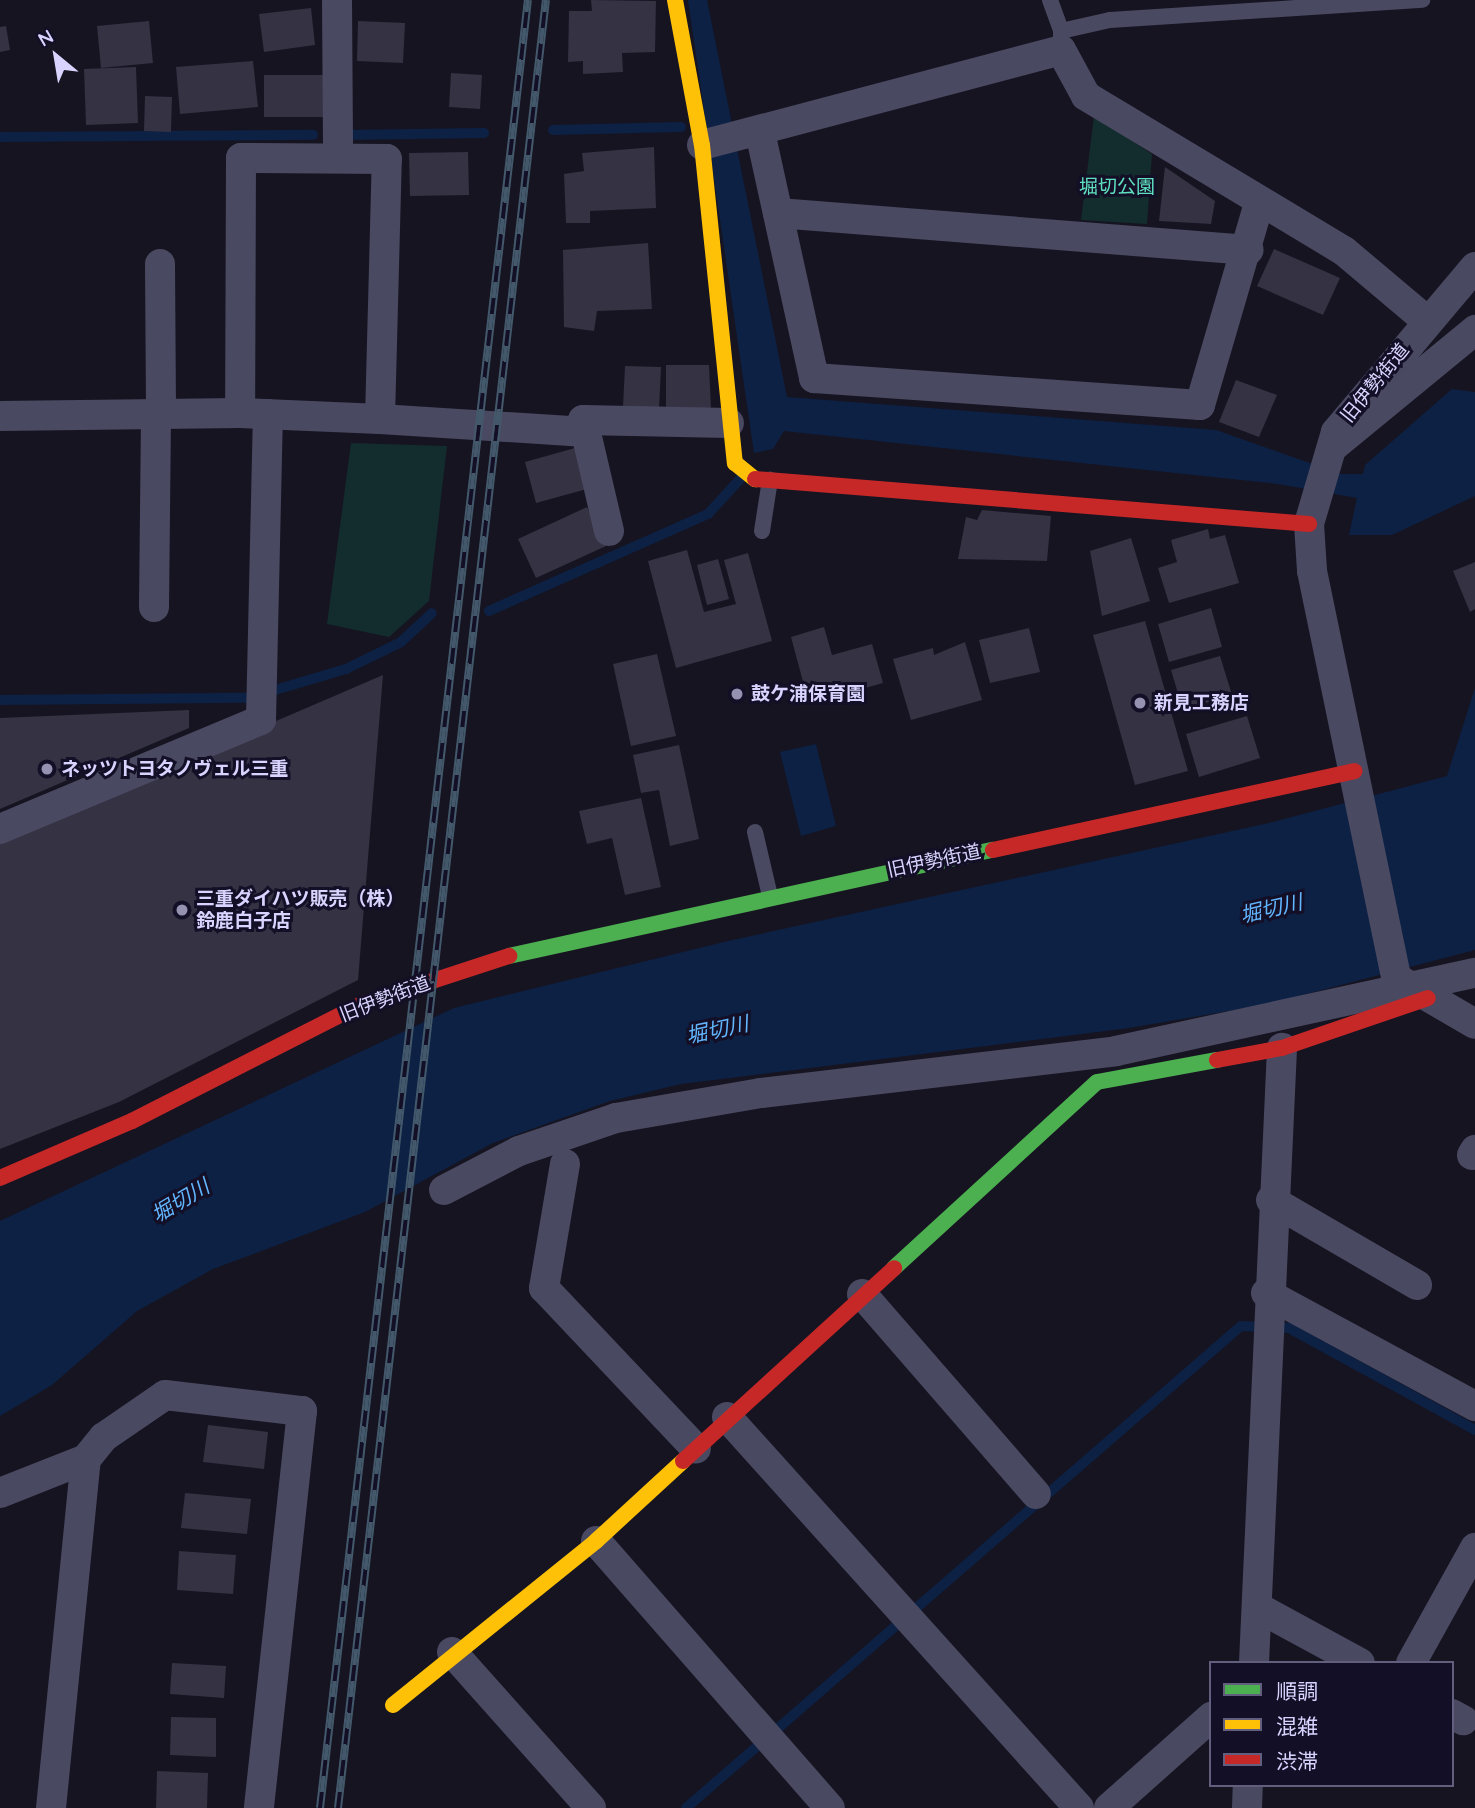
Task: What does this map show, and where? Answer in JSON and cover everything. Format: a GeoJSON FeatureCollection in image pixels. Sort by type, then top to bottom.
{"type":"FeatureCollection","features":[{"type":"Feature","properties":{"kind":"street"},"geometry":{"type":"LineString","coordinates":[[337,0],[338,158]]}},
{"type":"Feature","properties":{"kind":"street"},"geometry":{"type":"LineString","coordinates":[[675,0],[702,145],[735,463],[763,480],[1310,517]]}},
{"type":"Feature","properties":{"kind":"street"},"geometry":{"type":"LineString","coordinates":[[702,145],[752,135],[1061,40],[1086,96],[1344,251],[1426,320]]}},
{"type":"Feature","properties":{"kind":"street"},"geometry":{"type":"LineString","coordinates":[[752,135],[778,213],[814,378],[1200,405],[1249,250],[1259,202]]}},
{"type":"Feature","properties":{"kind":"street"},"geometry":{"type":"LineString","coordinates":[[0,829],[261,720],[263,678],[254,413],[241,158],[387,159],[380,419]]}},
{"type":"Feature","properties":{"kind":"street"},"geometry":{"type":"LineString","coordinates":[[778,213],[1249,250]]}},
{"type":"Feature","properties":{"kind":"street"},"geometry":{"type":"LineString","coordinates":[[154,607],[160,264]]}},
{"type":"Feature","properties":{"kind":"street","name":"旧伊勢街道"},"geometry":{"type":"LineString","coordinates":[[0,1178],[132,1121],[362,1004],[504,957],[770,896],[1354,771],[1312,571],[1310,517],[1336,432],[1426,320],[1475,267]]}},
{"type":"Feature","properties":{"kind":"street"},"geometry":{"type":"LineString","coordinates":[[1329,456],[1475,330]]}},
{"type":"Feature","properties":{"kind":"street"},"geometry":{"type":"LineString","coordinates":[[0,416],[254,413],[441,421],[586,432]]}},
{"type":"Feature","properties":{"kind":"street"},"geometry":{"type":"LineString","coordinates":[[609,531],[583,420],[729,423]]}},
{"type":"Feature","properties":{"kind":"street"},"geometry":{"type":"LineString","coordinates":[[1354,771],[1411,987],[1475,1024]]}},
{"type":"Feature","properties":{"kind":"street"},"geometry":{"type":"LineString","coordinates":[[444,1190],[519,1151],[616,1118],[761,1093],[1103,1053],[1475,973]]}},
{"type":"Feature","properties":{"kind":"street"},"geometry":{"type":"LineString","coordinates":[[393,1704],[452,1652],[596,1541],[727,1417],[1097,1082],[1282,1048],[1411,987]]}},
{"type":"Feature","properties":{"kind":"street"},"geometry":{"type":"LineString","coordinates":[[1254,1661],[1266,1299],[1282,1048]]}},
{"type":"Feature","properties":{"kind":"street"},"geometry":{"type":"LineString","coordinates":[[565,1164],[544,1288],[696,1449]]}},
{"type":"Feature","properties":{"kind":"street"},"geometry":{"type":"LineString","coordinates":[[1271,1200],[1416,1285]]}},
{"type":"Feature","properties":{"kind":"street"},"geometry":{"type":"LineString","coordinates":[[862,1294],[1036,1494]]}},
{"type":"Feature","properties":{"kind":"street"},"geometry":{"type":"LineString","coordinates":[[1266,1299],[1475,1406]]}},
{"type":"Feature","properties":{"kind":"street"},"geometry":{"type":"LineString","coordinates":[[0,1493],[86,1459],[104,1437],[165,1395],[302,1411],[259,1808]]}},
{"type":"Feature","properties":{"kind":"street"},"geometry":{"type":"LineString","coordinates":[[727,1417],[1079,1808]]}},
{"type":"Feature","properties":{"kind":"street"},"geometry":{"type":"LineString","coordinates":[[51,1808],[86,1459]]}},
{"type":"Feature","properties":{"kind":"street"},"geometry":{"type":"LineString","coordinates":[[596,1541],[831,1808]]}},
{"type":"Feature","properties":{"kind":"street"},"geometry":{"type":"LineString","coordinates":[[1412,1661],[1475,1548]]}},
{"type":"Feature","properties":{"kind":"street"},"geometry":{"type":"LineString","coordinates":[[1257,1607],[1356,1661]]}},
{"type":"Feature","properties":{"kind":"street"},"geometry":{"type":"LineString","coordinates":[[452,1652],[590,1808]]}},
{"type":"Feature","properties":{"kind":"street"},"geometry":{"type":"LineString","coordinates":[[1109,1808],[1209,1719]]}},
{"type":"Feature","properties":{"kind":"street"},"geometry":{"type":"LineString","coordinates":[[1247,1808],[1248,1787]]}},
{"type":"Feature","properties":{"kind":"lane"},"geometry":{"type":"LineString","coordinates":[[1051,0],[1061,40],[1162,14],[1422,0]]}},
{"type":"Feature","properties":{"kind":"lane"},"geometry":{"type":"LineString","coordinates":[[762,531],[763,480]]}},
{"type":"Feature","properties":{"kind":"lane"},"geometry":{"type":"LineString","coordinates":[[755,832],[770,896]]}},
{"type":"Feature","properties":{"kind":"green space","name":"堀切公園"},"geometry":{"type":"Polygon","coordinates":[[[1094,116],[1152,154],[1147,224],[1081,220],[1094,116]]]}},
{"type":"Feature","properties":{"kind":"green space"},"geometry":{"type":"Polygon","coordinates":[[[351,443],[447,446],[429,601],[389,637],[327,624],[351,443]]]}},
{"type":"Feature","properties":{"kind":"water"},"geometry":{"type":"Polygon","coordinates":[[[688,0],[707,0],[787,397],[1216,430],[1341,474],[1363,474],[1365,465],[1452,389],[1475,392],[1475,496],[1392,535],[1349,535],[1357,498],[1278,484],[784,431],[773,449],[754,453],[688,0]]]}},
{"type":"Feature","properties":{"kind":"water","name":"堀切川"},"geometry":{"type":"Polygon","coordinates":[[[1475,688],[1475,950],[1264,1005],[1129,1028],[681,1084],[610,1101],[493,1143],[365,1212],[213,1269],[137,1311],[52,1385],[0,1416],[0,1221],[454,1008],[728,941],[1269,823],[1447,776],[1475,688]]]}},
{"type":"Feature","properties":{"kind":"water"},"geometry":{"type":"Polygon","coordinates":[[[816,744],[836,826],[801,836],[780,752],[816,744]]]}},
{"type":"Feature","properties":{"kind":"building"},"geometry":{"type":"Polygon","coordinates":[[[591,0],[656,1],[655,52],[622,53],[623,72],[583,74],[583,61],[568,62],[569,11],[592,11],[591,0]]]}},
{"type":"Feature","properties":{"kind":"building"},"geometry":{"type":"Polygon","coordinates":[[[311,8],[315,45],[264,52],[259,14],[311,8]]]}},
{"type":"Feature","properties":{"kind":"building"},"geometry":{"type":"Polygon","coordinates":[[[149,21],[153,63],[101,68],[97,26],[149,21]]]}},
{"type":"Feature","properties":{"kind":"building"},"geometry":{"type":"Polygon","coordinates":[[[358,21],[405,23],[403,63],[357,61],[358,21]]]}},
{"type":"Feature","properties":{"kind":"building"},"geometry":{"type":"Polygon","coordinates":[[[6,26],[10,50],[0,52],[0,27],[6,26]]]}},
{"type":"Feature","properties":{"kind":"building"},"geometry":{"type":"Polygon","coordinates":[[[253,61],[258,107],[180,114],[176,67],[253,61]]]}},
{"type":"Feature","properties":{"kind":"building"},"geometry":{"type":"Polygon","coordinates":[[[136,67],[138,123],[86,125],[84,69],[136,67]]]}},
{"type":"Feature","properties":{"kind":"building"},"geometry":{"type":"Polygon","coordinates":[[[451,73],[482,75],[480,109],[449,107],[451,73]]]}},
{"type":"Feature","properties":{"kind":"building"},"geometry":{"type":"Polygon","coordinates":[[[264,75],[323,75],[323,117],[264,117],[264,75]]]}},
{"type":"Feature","properties":{"kind":"building"},"geometry":{"type":"Polygon","coordinates":[[[145,96],[172,97],[171,132],[144,131],[145,96]]]}},
{"type":"Feature","properties":{"kind":"building"},"geometry":{"type":"Polygon","coordinates":[[[654,147],[656,208],[590,211],[590,223],[566,223],[564,174],[584,171],[582,153],[654,147]]]}},
{"type":"Feature","properties":{"kind":"building"},"geometry":{"type":"Polygon","coordinates":[[[468,152],[469,195],[410,196],[409,153],[468,152]]]}},
{"type":"Feature","properties":{"kind":"building"},"geometry":{"type":"Polygon","coordinates":[[[1165,167],[1215,201],[1211,224],[1159,221],[1165,167]]]}},
{"type":"Feature","properties":{"kind":"building"},"geometry":{"type":"Polygon","coordinates":[[[648,243],[652,309],[597,311],[594,331],[564,327],[563,250],[648,243]]]}},
{"type":"Feature","properties":{"kind":"building"},"geometry":{"type":"Polygon","coordinates":[[[1274,249],[1340,278],[1323,315],[1257,286],[1274,249]]]}},
{"type":"Feature","properties":{"kind":"building"},"geometry":{"type":"Polygon","coordinates":[[[666,365],[709,365],[711,409],[666,410],[666,365]]]}},
{"type":"Feature","properties":{"kind":"building"},"geometry":{"type":"Polygon","coordinates":[[[625,366],[661,367],[659,409],[623,407],[625,366]]]}},
{"type":"Feature","properties":{"kind":"building"},"geometry":{"type":"Polygon","coordinates":[[[1236,380],[1277,395],[1259,437],[1219,422],[1236,380]]]}},
{"type":"Feature","properties":{"kind":"building"},"geometry":{"type":"Polygon","coordinates":[[[575,448],[587,489],[536,503],[525,462],[575,448]]]}},
{"type":"Feature","properties":{"kind":"building"},"geometry":{"type":"Polygon","coordinates":[[[587,507],[606,546],[536,578],[518,539],[587,507]]]}},
{"type":"Feature","properties":{"kind":"building"},"geometry":{"type":"Polygon","coordinates":[[[982,510],[1051,516],[1047,561],[958,559],[966,517],[977,520],[982,510]]]}},
{"type":"Feature","properties":{"kind":"building"},"geometry":{"type":"Polygon","coordinates":[[[1208,529],[1210,539],[1225,535],[1239,583],[1169,603],[1158,568],[1177,562],[1171,540],[1208,529]]]}},
{"type":"Feature","properties":{"kind":"building"},"geometry":{"type":"Polygon","coordinates":[[[1131,538],[1150,601],[1102,616],[1090,551],[1131,538]]]}},
{"type":"Feature","properties":{"kind":"building"},"geometry":{"type":"Polygon","coordinates":[[[687,550],[704,612],[736,604],[724,560],[748,553],[772,641],[676,668],[648,561],[687,550]]]}},
{"type":"Feature","properties":{"kind":"building"},"geometry":{"type":"Polygon","coordinates":[[[718,559],[729,599],[707,605],[697,565],[718,559]]]}},
{"type":"Feature","properties":{"kind":"building"},"geometry":{"type":"Polygon","coordinates":[[[1475,562],[1475,609],[1470,612],[1453,571],[1475,562]]]}},
{"type":"Feature","properties":{"kind":"building"},"geometry":{"type":"Polygon","coordinates":[[[1211,608],[1222,647],[1169,662],[1158,624],[1211,608]]]}},
{"type":"Feature","properties":{"kind":"building","name":"新見工務店"},"geometry":{"type":"Polygon","coordinates":[[[1145,621],[1188,771],[1135,785],[1093,635],[1145,621]]]}},
{"type":"Feature","properties":{"kind":"building"},"geometry":{"type":"Polygon","coordinates":[[[824,627],[832,655],[872,644],[883,683],[809,704],[791,637],[824,627]]]}},
{"type":"Feature","properties":{"kind":"building"},"geometry":{"type":"Polygon","coordinates":[[[1029,628],[1040,672],[990,683],[979,640],[1029,628]]]}},
{"type":"Feature","properties":{"kind":"building"},"geometry":{"type":"Polygon","coordinates":[[[965,642],[982,700],[911,720],[893,659],[933,648],[934,655],[965,642]]]}},
{"type":"Feature","properties":{"kind":"building"},"geometry":{"type":"Polygon","coordinates":[[[657,654],[676,736],[631,746],[613,664],[657,654]]]}},
{"type":"Feature","properties":{"kind":"building"},"geometry":{"type":"Polygon","coordinates":[[[1220,656],[1232,695],[1183,710],[1171,670],[1220,656]]]}},
{"type":"Feature","properties":{"kind":"building","name":"三重ダイハツ販売（株） 鈴鹿白子店"},"geometry":{"type":"Polygon","coordinates":[[[383,675],[358,980],[119,1102],[0,1149],[0,840],[383,675]]]}},
{"type":"Feature","properties":{"kind":"building","name":"ネッツトヨタノヴェル三重"},"geometry":{"type":"Polygon","coordinates":[[[189,710],[189,728],[0,809],[0,718],[189,710]]]}},
{"type":"Feature","properties":{"kind":"building"},"geometry":{"type":"Polygon","coordinates":[[[1247,716],[1260,758],[1199,777],[1186,734],[1247,716]]]}},
{"type":"Feature","properties":{"kind":"building"},"geometry":{"type":"Polygon","coordinates":[[[679,745],[699,839],[670,846],[659,790],[641,793],[633,755],[679,745]]]}},
{"type":"Feature","properties":{"kind":"building"},"geometry":{"type":"Polygon","coordinates":[[[641,798],[661,887],[625,895],[612,838],[587,844],[579,811],[641,798]]]}},
{"type":"Feature","properties":{"kind":"building"},"geometry":{"type":"Polygon","coordinates":[[[208,1425],[268,1432],[264,1469],[203,1462],[208,1425]]]}},
{"type":"Feature","properties":{"kind":"building"},"geometry":{"type":"Polygon","coordinates":[[[185,1493],[251,1499],[247,1534],[181,1528],[185,1493]]]}},
{"type":"Feature","properties":{"kind":"building"},"geometry":{"type":"Polygon","coordinates":[[[179,1551],[236,1555],[233,1594],[177,1590],[179,1551]]]}},
{"type":"Feature","properties":{"kind":"building"},"geometry":{"type":"Polygon","coordinates":[[[172,1663],[226,1666],[224,1698],[170,1694],[172,1663]]]}},
{"type":"Feature","properties":{"kind":"building"},"geometry":{"type":"Polygon","coordinates":[[[171,1717],[216,1718],[216,1757],[170,1755],[171,1717]]]}},
{"type":"Feature","properties":{"kind":"building"},"geometry":{"type":"Polygon","coordinates":[[[157,1771],[208,1773],[207,1808],[156,1808],[157,1771]]]}},
{"type":"Feature","properties":{"kind":"waterway"},"geometry":{"type":"LineString","coordinates":[[553,130],[681,127]]}},
{"type":"Feature","properties":{"kind":"waterway"},"geometry":{"type":"LineString","coordinates":[[343,135],[484,133]]}},
{"type":"Feature","properties":{"kind":"waterway"},"geometry":{"type":"LineString","coordinates":[[0,137],[313,135]]}},
{"type":"Feature","properties":{"kind":"waterway"},"geometry":{"type":"LineString","coordinates":[[489,611],[708,514],[742,477]]}},
{"type":"Feature","properties":{"kind":"waterway"},"geometry":{"type":"LineString","coordinates":[[0,700],[248,698],[346,669],[401,642],[432,613]]}},
{"type":"Feature","properties":{"kind":"waterway"},"geometry":{"type":"LineString","coordinates":[[686,1808],[1241,1326],[1289,1328],[1475,1430]]}},
{"type":"Feature","properties":{"kind":"railway"},"geometry":{"type":"LineString","coordinates":[[320,1808],[528,0]]}},
{"type":"Feature","properties":{"kind":"railway"},"geometry":{"type":"LineString","coordinates":[[338,1808],[546,0]]}},
{"type":"Feature","properties":{"kind":"traffic: fast"},"geometry":{"type":"LineString","coordinates":[[509,956],[993,850]]}},
{"type":"Feature","properties":{"kind":"traffic: fast"},"geometry":{"type":"LineString","coordinates":[[894,1268],[1097,1082],[1217,1060]]}},
{"type":"Feature","properties":{"kind":"traffic: slow"},"geometry":{"type":"LineString","coordinates":[[675,0],[702,145],[735,463],[755,479]]}},
{"type":"Feature","properties":{"kind":"traffic: slow"},"geometry":{"type":"LineString","coordinates":[[393,1705],[596,1541],[683,1461]]}},
{"type":"Feature","properties":{"kind":"traffic: jam"},"geometry":{"type":"LineString","coordinates":[[755,479],[1309,524]]}},
{"type":"Feature","properties":{"kind":"traffic: jam"},"geometry":{"type":"LineString","coordinates":[[993,850],[1354,771]]}},
{"type":"Feature","properties":{"kind":"traffic: jam"},"geometry":{"type":"LineString","coordinates":[[0,1178],[132,1121],[362,1004],[509,956]]}},
{"type":"Feature","properties":{"kind":"traffic: jam"},"geometry":{"type":"LineString","coordinates":[[1217,1060],[1282,1048],[1428,998]]}},
{"type":"Feature","properties":{"kind":"traffic: jam"},"geometry":{"type":"LineString","coordinates":[[683,1461],[894,1268]]}},
{"type":"Feature","properties":{"kind":"place","name":"鼓ケ浦保育園"},"geometry":{"type":"Point","coordinates":[737,694]}},
{"type":"Feature","properties":{"kind":"place","name":"新見工務店"},"geometry":{"type":"Point","coordinates":[1140,703]}},
{"type":"Feature","properties":{"kind":"place","name":"ネッツトヨタノヴェル三重"},"geometry":{"type":"Point","coordinates":[47,769]}},
{"type":"Feature","properties":{"kind":"place","name":"三重ダイハツ販売（株） 鈴鹿白子店"},"geometry":{"type":"Point","coordinates":[182,910]}}]}
